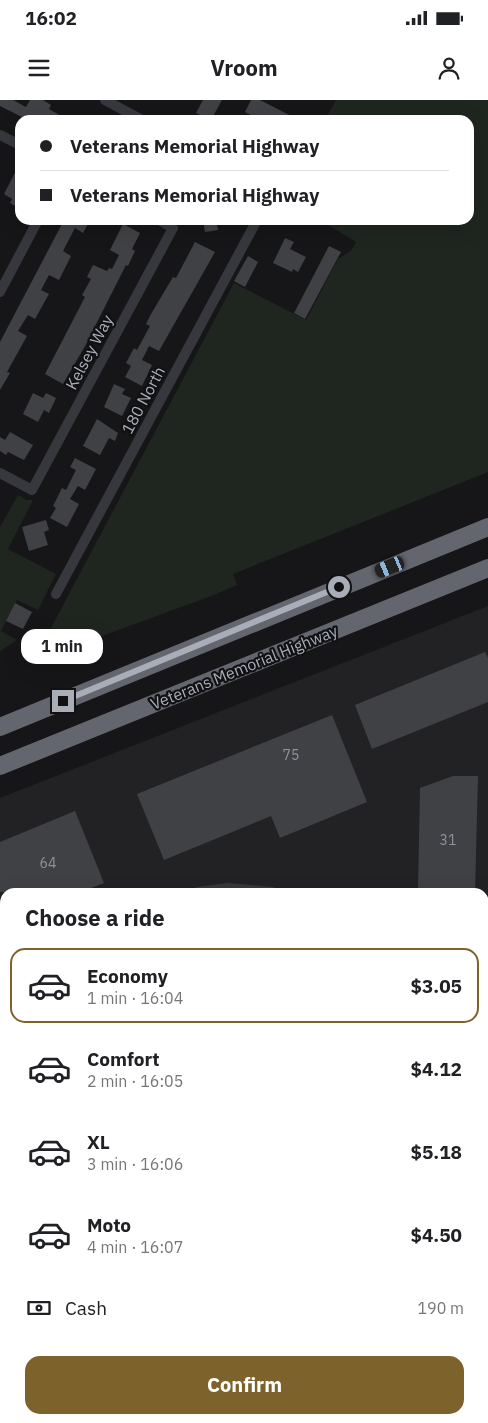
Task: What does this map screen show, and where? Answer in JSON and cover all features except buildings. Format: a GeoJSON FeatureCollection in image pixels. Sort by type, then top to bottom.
{"type":"FeatureCollection","features":[{"type":"Feature","properties":{"kind":"highway"},"geometry":{"type":"LineString","coordinates":[[0,727],[488,527]]}},
{"type":"Feature","properties":{"kind":"highway","name":"Veterans Memorial Highway"},"geometry":{"type":"LineString","coordinates":[[0,766],[488,568]]}},
{"type":"Feature","properties":{"kind":"street"},"geometry":{"type":"LineString","coordinates":[[106,100],[133,115]]}},
{"type":"Feature","properties":{"kind":"street"},"geometry":{"type":"LineString","coordinates":[[0,135],[15,143]]}},
{"type":"Feature","properties":{"kind":"street"},"geometry":{"type":"LineString","coordinates":[[0,292],[35,225]]}},
{"type":"Feature","properties":{"kind":"street","name":"Kelsey Way"},"geometry":{"type":"LineString","coordinates":[[0,473],[32,490],[173,228],[168,225]]}},
{"type":"Feature","properties":{"kind":"street","name":"180 North"},"geometry":{"type":"LineString","coordinates":[[56,594],[254,225]]}},
{"type":"Feature","properties":{"kind":"shaded area"},"geometry":{"type":"Polygon","coordinates":[[[336,100],[488,100],[488,472],[233,574],[237,585],[214,595],[50,655],[44,641],[234,283],[306,320],[338,259],[351,251],[356,242],[328,225],[474,225],[474,115],[328,115],[336,100]]]}},
{"type":"Feature","properties":{"kind":"shaded area"},"geometry":{"type":"Polygon","coordinates":[[[18,495],[27,500],[33,500],[8,549],[56,574],[38,610],[17,600],[1,631],[17,640],[0,651],[0,527],[18,495]]]}},
{"type":"Feature","properties":{"kind":"shaded area"},"geometry":{"type":"Polygon","coordinates":[[[488,606],[488,888],[0,888],[0,798],[488,606]]]}},
{"type":"Feature","properties":{"kind":"route"},"geometry":{"type":"LineString","coordinates":[[63,701],[254,624],[339,587]]}}]}
